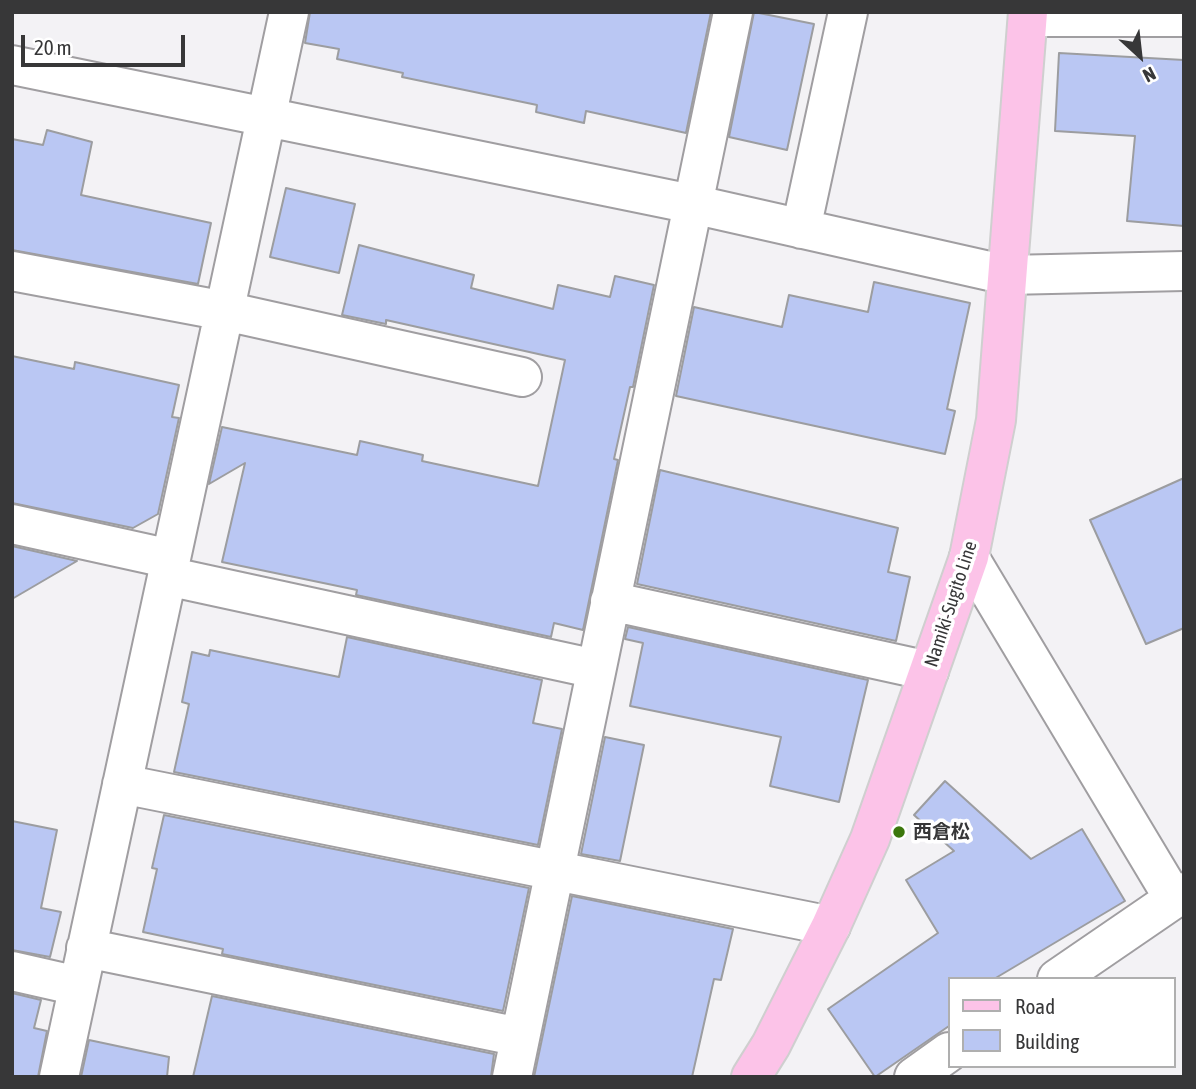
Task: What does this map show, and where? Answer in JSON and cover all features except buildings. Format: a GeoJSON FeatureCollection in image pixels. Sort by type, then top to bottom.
{"type":"FeatureCollection","features":[{"type":"Feature","properties":{"kind":"main road","name":"Namiki-Sugito Line"},"geometry":{"type":"LineString","coordinates":[[751,1077],[771,1045],[831,926],[870,839],[970,557],[996,420],[1028,15]]}},
{"type":"Feature","properties":{"kind":"street"},"geometry":{"type":"LineString","coordinates":[[60,1077],[289,12]]}},
{"type":"Feature","properties":{"kind":"street"},"geometry":{"type":"LineString","coordinates":[[512,1077],[733,12]]}},
{"type":"Feature","properties":{"kind":"street"},"geometry":{"type":"LineString","coordinates":[[802,229],[848,12]]}},
{"type":"Feature","properties":{"kind":"street"},"geometry":{"type":"LineString","coordinates":[[1028,15],[1184,17]]}},
{"type":"Feature","properties":{"kind":"street"},"geometry":{"type":"LineString","coordinates":[[12,65],[692,204],[1007,275],[1184,271]]}},
{"type":"Feature","properties":{"kind":"street"},"geometry":{"type":"LineString","coordinates":[[12,271],[225,312],[522,377]]}},
{"type":"Feature","properties":{"kind":"street"},"geometry":{"type":"LineString","coordinates":[[12,524],[169,567],[596,669]]}},
{"type":"Feature","properties":{"kind":"street"},"geometry":{"type":"LineString","coordinates":[[970,557],[1179,895],[1060,977]]}},
{"type":"Feature","properties":{"kind":"street"},"geometry":{"type":"LineString","coordinates":[[610,601],[929,671]]}},
{"type":"Feature","properties":{"kind":"street"},"geometry":{"type":"LineString","coordinates":[[122,784],[831,926]]}},
{"type":"Feature","properties":{"kind":"street"},"geometry":{"type":"LineString","coordinates":[[86,948],[520,1037]]}},
{"type":"Feature","properties":{"kind":"street"},"geometry":{"type":"LineString","coordinates":[[12,971],[78,986]]}},
{"type":"Feature","properties":{"kind":"street"},"geometry":{"type":"LineString","coordinates":[[914,1077],[948,1053]]}},
{"type":"Feature","properties":{"kind":"place","name":"西倉松"},"geometry":{"type":"Point","coordinates":[899,832]}}]}
